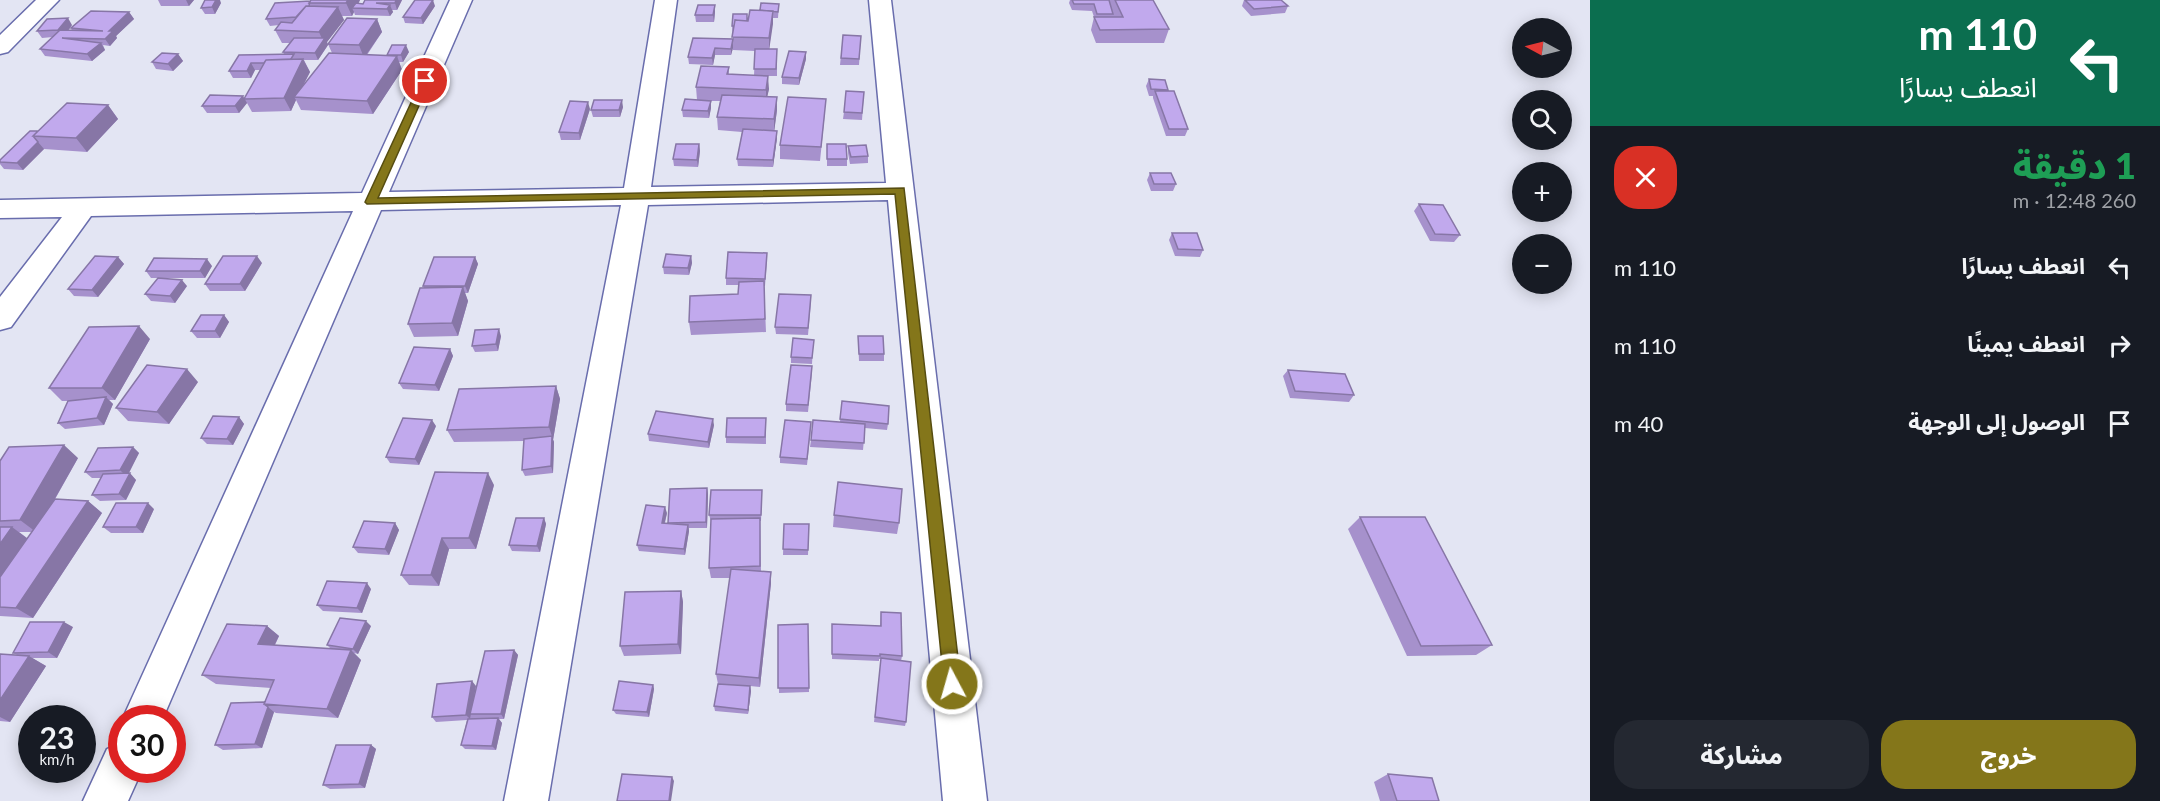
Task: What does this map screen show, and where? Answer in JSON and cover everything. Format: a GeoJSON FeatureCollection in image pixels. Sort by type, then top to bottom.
{"type":"FeatureCollection","features":[{"type":"Feature","properties":{"kind":"street"},"geometry":{"type":"LineString","coordinates":[[0,46],[48,0]]}},
{"type":"Feature","properties":{"kind":"street"},"geometry":{"type":"LineString","coordinates":[[148,705],[461,0]]}},
{"type":"Feature","properties":{"kind":"street"},"geometry":{"type":"LineString","coordinates":[[526,801],[636,198],[666,0]]}},
{"type":"Feature","properties":{"kind":"street"},"geometry":{"type":"LineString","coordinates":[[880,0],[965,801]]}},
{"type":"Feature","properties":{"kind":"street"},"geometry":{"type":"LineString","coordinates":[[0,209],[900,191]]}},
{"type":"Feature","properties":{"kind":"street"},"geometry":{"type":"LineString","coordinates":[[0,319],[83,208]]}},
{"type":"Feature","properties":{"kind":"street"},"geometry":{"type":"LineString","coordinates":[[105,801],[113,783]]}},
{"type":"Feature","properties":{"kind":"building"},"geometry":{"type":"Polygon","coordinates":[[[205,0],[216,0],[212,7],[201,8],[205,0]]]}},
{"type":"Feature","properties":{"kind":"building"},"geometry":{"type":"Polygon","coordinates":[[[311,0],[348,0],[346,3],[309,3],[311,0]]]}},
{"type":"Feature","properties":{"kind":"building"},"geometry":{"type":"Polygon","coordinates":[[[365,0],[396,0],[395,3],[376,3],[390,5],[387,9],[352,8],[356,3],[363,4],[365,0]]]}},
{"type":"Feature","properties":{"kind":"building"},"geometry":{"type":"Polygon","coordinates":[[[415,0],[433,0],[421,18],[403,17],[415,0]]]}},
{"type":"Feature","properties":{"kind":"building"},"geometry":{"type":"Polygon","coordinates":[[[1072,0],[1109,0],[1113,14],[1097,14],[1094,4],[1074,4],[1072,0]]]}},
{"type":"Feature","properties":{"kind":"building"},"geometry":{"type":"Polygon","coordinates":[[[1115,0],[1153,0],[1169,29],[1100,30],[1094,17],[1123,17],[1115,0]]]}},
{"type":"Feature","properties":{"kind":"building"},"geometry":{"type":"Polygon","coordinates":[[[1245,0],[1281,0],[1288,6],[1254,9],[1245,0]]]}},
{"type":"Feature","properties":{"kind":"building"},"geometry":{"type":"Polygon","coordinates":[[[310,1],[309,6],[306,6],[296,17],[266,19],[275,3],[310,1]]]}},
{"type":"Feature","properties":{"kind":"building"},"geometry":{"type":"Polygon","coordinates":[[[761,3],[779,4],[778,12],[760,10],[761,3]]]}},
{"type":"Feature","properties":{"kind":"building"},"geometry":{"type":"Polygon","coordinates":[[[698,5],[715,5],[713,15],[695,15],[698,5]]]}},
{"type":"Feature","properties":{"kind":"building"},"geometry":{"type":"Polygon","coordinates":[[[306,6],[338,7],[319,32],[275,30],[281,22],[292,23],[306,6]]]}},
{"type":"Feature","properties":{"kind":"building"},"geometry":{"type":"Polygon","coordinates":[[[750,10],[773,11],[769,38],[732,37],[735,20],[748,21],[750,10]]]}},
{"type":"Feature","properties":{"kind":"building"},"geometry":{"type":"Polygon","coordinates":[[[91,11],[129,12],[109,31],[113,31],[105,39],[62,38],[101,43],[87,54],[40,49],[60,30],[103,31],[71,28],[91,11]]]}},
{"type":"Feature","properties":{"kind":"building"},"geometry":{"type":"Polygon","coordinates":[[[733,14],[747,14],[747,21],[735,20],[732,26],[733,14]]]}},
{"type":"Feature","properties":{"kind":"building"},"geometry":{"type":"Polygon","coordinates":[[[68,18],[58,30],[37,31],[47,19],[68,18]]]}},
{"type":"Feature","properties":{"kind":"building"},"geometry":{"type":"Polygon","coordinates":[[[347,18],[377,19],[359,45],[328,44],[347,18]]]}},
{"type":"Feature","properties":{"kind":"building"},"geometry":{"type":"Polygon","coordinates":[[[843,35],[861,36],[859,59],[841,58],[843,35]]]}},
{"type":"Feature","properties":{"kind":"building"},"geometry":{"type":"Polygon","coordinates":[[[294,38],[325,38],[315,53],[283,52],[294,38]]]}},
{"type":"Feature","properties":{"kind":"building"},"geometry":{"type":"Polygon","coordinates":[[[693,38],[733,39],[731,49],[715,48],[712,58],[688,57],[693,38]]]}},
{"type":"Feature","properties":{"kind":"building"},"geometry":{"type":"Polygon","coordinates":[[[392,45],[406,45],[401,55],[387,55],[392,45]]]}},
{"type":"Feature","properties":{"kind":"building"},"geometry":{"type":"Polygon","coordinates":[[[755,49],[777,49],[776,69],[754,69],[755,49]]]}},
{"type":"Feature","properties":{"kind":"building"},"geometry":{"type":"Polygon","coordinates":[[[789,51],[806,52],[799,78],[782,77],[789,51]]]}},
{"type":"Feature","properties":{"kind":"building"},"geometry":{"type":"Polygon","coordinates":[[[162,53],[178,54],[168,64],[152,62],[162,53]]]}},
{"type":"Feature","properties":{"kind":"building"},"geometry":{"type":"Polygon","coordinates":[[[329,53],[397,56],[367,101],[294,97],[329,53]]]}},
{"type":"Feature","properties":{"kind":"building"},"geometry":{"type":"Polygon","coordinates":[[[294,54],[291,59],[251,63],[247,71],[229,71],[239,55],[294,54]]]}},
{"type":"Feature","properties":{"kind":"building"},"geometry":{"type":"Polygon","coordinates":[[[303,59],[284,98],[244,99],[266,60],[303,59]]]}},
{"type":"Feature","properties":{"kind":"building"},"geometry":{"type":"Polygon","coordinates":[[[701,66],[729,67],[727,74],[768,76],[766,90],[696,87],[701,66]]]}},
{"type":"Feature","properties":{"kind":"building"},"geometry":{"type":"Polygon","coordinates":[[[1149,79],[1165,80],[1168,90],[1151,89],[1149,79]]]}},
{"type":"Feature","properties":{"kind":"building"},"geometry":{"type":"Polygon","coordinates":[[[846,91],[864,92],[862,113],[844,112],[846,91]]]}},
{"type":"Feature","properties":{"kind":"building"},"geometry":{"type":"Polygon","coordinates":[[[1155,91],[1174,91],[1188,129],[1169,129],[1155,91]]]}},
{"type":"Feature","properties":{"kind":"building"},"geometry":{"type":"Polygon","coordinates":[[[210,95],[243,96],[235,106],[202,106],[210,95]]]}},
{"type":"Feature","properties":{"kind":"building"},"geometry":{"type":"Polygon","coordinates":[[[722,95],[777,97],[774,119],[717,117],[722,95]]]}},
{"type":"Feature","properties":{"kind":"building"},"geometry":{"type":"Polygon","coordinates":[[[788,97],[826,99],[821,147],[780,145],[788,97]]]}},
{"type":"Feature","properties":{"kind":"building"},"geometry":{"type":"Polygon","coordinates":[[[685,99],[711,101],[708,111],[682,110],[685,99]]]}},
{"type":"Feature","properties":{"kind":"building"},"geometry":{"type":"Polygon","coordinates":[[[594,100],[622,100],[619,110],[591,110],[594,100]]]}},
{"type":"Feature","properties":{"kind":"building"},"geometry":{"type":"Polygon","coordinates":[[[570,101],[588,102],[579,133],[559,132],[570,101]]]}},
{"type":"Feature","properties":{"kind":"building"},"geometry":{"type":"Polygon","coordinates":[[[67,103],[108,105],[76,138],[33,136],[67,103]]]}},
{"type":"Feature","properties":{"kind":"building"},"geometry":{"type":"Polygon","coordinates":[[[743,129],[777,131],[773,160],[737,159],[743,129]]]}},
{"type":"Feature","properties":{"kind":"building"},"geometry":{"type":"Polygon","coordinates":[[[30,131],[38,131],[33,136],[38,142],[17,163],[0,162],[0,160],[30,131]]]}},
{"type":"Feature","properties":{"kind":"building"},"geometry":{"type":"Polygon","coordinates":[[[676,144],[699,144],[697,160],[673,159],[676,144]]]}},
{"type":"Feature","properties":{"kind":"building"},"geometry":{"type":"Polygon","coordinates":[[[827,144],[846,144],[847,159],[827,159],[827,144]]]}},
{"type":"Feature","properties":{"kind":"building"},"geometry":{"type":"Polygon","coordinates":[[[866,145],[868,156],[851,157],[848,146],[866,145]]]}},
{"type":"Feature","properties":{"kind":"building"},"geometry":{"type":"Polygon","coordinates":[[[1150,173],[1171,173],[1176,184],[1154,184],[1150,173]]]}},
{"type":"Feature","properties":{"kind":"building"},"geometry":{"type":"Polygon","coordinates":[[[1419,204],[1443,205],[1460,235],[1435,234],[1419,204]]]}},
{"type":"Feature","properties":{"kind":"building"},"geometry":{"type":"Polygon","coordinates":[[[1172,233],[1197,233],[1203,250],[1178,249],[1172,233]]]}},
{"type":"Feature","properties":{"kind":"building"},"geometry":{"type":"Polygon","coordinates":[[[728,252],[767,253],[765,279],[726,278],[728,252]]]}},
{"type":"Feature","properties":{"kind":"building"},"geometry":{"type":"Polygon","coordinates":[[[666,254],[691,256],[688,268],[663,267],[666,254]]]}},
{"type":"Feature","properties":{"kind":"building"},"geometry":{"type":"Polygon","coordinates":[[[95,256],[118,257],[92,290],[68,289],[95,256]]]}},
{"type":"Feature","properties":{"kind":"building"},"geometry":{"type":"Polygon","coordinates":[[[223,256],[257,256],[240,284],[205,284],[223,256]]]}},
{"type":"Feature","properties":{"kind":"building"},"geometry":{"type":"Polygon","coordinates":[[[434,257],[475,257],[465,286],[423,286],[434,257]]]}},
{"type":"Feature","properties":{"kind":"building"},"geometry":{"type":"Polygon","coordinates":[[[154,258],[207,259],[200,271],[146,271],[154,258]]]}},
{"type":"Feature","properties":{"kind":"building"},"geometry":{"type":"Polygon","coordinates":[[[158,278],[182,280],[170,296],[145,294],[158,278]]]}},
{"type":"Feature","properties":{"kind":"building"},"geometry":{"type":"Polygon","coordinates":[[[764,281],[765,319],[689,322],[690,296],[738,294],[739,282],[764,281]]]}},
{"type":"Feature","properties":{"kind":"building"},"geometry":{"type":"Polygon","coordinates":[[[463,287],[452,323],[408,324],[420,288],[463,287]]]}},
{"type":"Feature","properties":{"kind":"building"},"geometry":{"type":"Polygon","coordinates":[[[779,294],[811,295],[808,328],[775,327],[779,294]]]}},
{"type":"Feature","properties":{"kind":"building"},"geometry":{"type":"Polygon","coordinates":[[[201,315],[224,315],[215,331],[191,331],[201,315]]]}},
{"type":"Feature","properties":{"kind":"building"},"geometry":{"type":"Polygon","coordinates":[[[139,326],[102,388],[49,388],[89,327],[139,326]]]}},
{"type":"Feature","properties":{"kind":"building"},"geometry":{"type":"Polygon","coordinates":[[[499,329],[496,344],[472,346],[475,330],[499,329]]]}},
{"type":"Feature","properties":{"kind":"building"},"geometry":{"type":"Polygon","coordinates":[[[858,336],[883,336],[884,354],[859,354],[858,336]]]}},
{"type":"Feature","properties":{"kind":"building"},"geometry":{"type":"Polygon","coordinates":[[[793,338],[814,340],[812,358],[791,357],[793,338]]]}},
{"type":"Feature","properties":{"kind":"building"},"geometry":{"type":"Polygon","coordinates":[[[414,347],[450,349],[435,385],[399,383],[414,347]]]}},
{"type":"Feature","properties":{"kind":"building"},"geometry":{"type":"Polygon","coordinates":[[[147,365],[187,369],[157,412],[116,408],[147,365]]]}},
{"type":"Feature","properties":{"kind":"building"},"geometry":{"type":"Polygon","coordinates":[[[791,365],[812,366],[808,405],[786,404],[791,365]]]}},
{"type":"Feature","properties":{"kind":"building"},"geometry":{"type":"Polygon","coordinates":[[[1288,370],[1345,374],[1354,395],[1295,391],[1288,370]]]}},
{"type":"Feature","properties":{"kind":"building"},"geometry":{"type":"Polygon","coordinates":[[[556,386],[549,427],[447,430],[459,389],[556,386]]]}},
{"type":"Feature","properties":{"kind":"building"},"geometry":{"type":"Polygon","coordinates":[[[106,397],[97,418],[58,423],[68,401],[106,397]]]}},
{"type":"Feature","properties":{"kind":"building"},"geometry":{"type":"Polygon","coordinates":[[[842,401],[889,406],[888,424],[840,419],[842,401]]]}},
{"type":"Feature","properties":{"kind":"building"},"geometry":{"type":"Polygon","coordinates":[[[656,411],[713,419],[708,442],[648,434],[656,411]]]}},
{"type":"Feature","properties":{"kind":"building"},"geometry":{"type":"Polygon","coordinates":[[[213,416],[239,417],[227,439],[201,438],[213,416]]]}},
{"type":"Feature","properties":{"kind":"building"},"geometry":{"type":"Polygon","coordinates":[[[403,418],[432,420],[415,459],[386,457],[403,418]]]}},
{"type":"Feature","properties":{"kind":"building"},"geometry":{"type":"Polygon","coordinates":[[[727,418],[766,418],[765,437],[726,437],[727,418]]]}},
{"type":"Feature","properties":{"kind":"building"},"geometry":{"type":"Polygon","coordinates":[[[785,420],[811,422],[807,459],[780,457],[785,420]]]}},
{"type":"Feature","properties":{"kind":"building"},"geometry":{"type":"Polygon","coordinates":[[[813,420],[865,424],[864,443],[811,440],[813,420]]]}},
{"type":"Feature","properties":{"kind":"building"},"geometry":{"type":"Polygon","coordinates":[[[552,436],[551,466],[522,470],[524,439],[552,436]]]}},
{"type":"Feature","properties":{"kind":"building"},"geometry":{"type":"Polygon","coordinates":[[[64,445],[20,520],[0,521],[0,461],[9,447],[64,445]]]}},
{"type":"Feature","properties":{"kind":"building"},"geometry":{"type":"Polygon","coordinates":[[[133,447],[120,470],[85,472],[98,448],[133,447]]]}},
{"type":"Feature","properties":{"kind":"building"},"geometry":{"type":"Polygon","coordinates":[[[435,472],[488,473],[469,538],[442,538],[431,575],[401,575],[435,472]]]}},
{"type":"Feature","properties":{"kind":"building"},"geometry":{"type":"Polygon","coordinates":[[[130,473],[119,494],[92,495],[103,474],[130,473]]]}},
{"type":"Feature","properties":{"kind":"building"},"geometry":{"type":"Polygon","coordinates":[[[838,482],[902,489],[899,523],[834,515],[838,482]]]}},
{"type":"Feature","properties":{"kind":"building"},"geometry":{"type":"Polygon","coordinates":[[[707,488],[706,522],[668,523],[670,489],[707,488]]]}},
{"type":"Feature","properties":{"kind":"building"},"geometry":{"type":"Polygon","coordinates":[[[711,490],[762,490],[761,515],[709,515],[711,490]]]}},
{"type":"Feature","properties":{"kind":"building"},"geometry":{"type":"Polygon","coordinates":[[[55,499],[88,501],[16,608],[0,607],[0,577],[55,499]]]}},
{"type":"Feature","properties":{"kind":"building"},"geometry":{"type":"Polygon","coordinates":[[[116,503],[148,503],[136,527],[103,527],[116,503]]]}},
{"type":"Feature","properties":{"kind":"building"},"geometry":{"type":"Polygon","coordinates":[[[646,505],[665,507],[662,523],[688,525],[684,549],[637,545],[646,505]]]}},
{"type":"Feature","properties":{"kind":"building"},"geometry":{"type":"Polygon","coordinates":[[[1360,517],[1425,517],[1492,645],[1421,646],[1360,517]]]}},
{"type":"Feature","properties":{"kind":"building"},"geometry":{"type":"Polygon","coordinates":[[[516,518],[544,518],[537,546],[509,545],[516,518]]]}},
{"type":"Feature","properties":{"kind":"building"},"geometry":{"type":"Polygon","coordinates":[[[760,518],[760,566],[709,568],[711,519],[760,518]]]}},
{"type":"Feature","properties":{"kind":"building"},"geometry":{"type":"Polygon","coordinates":[[[364,521],[395,523],[385,549],[353,547],[364,521]]]}},
{"type":"Feature","properties":{"kind":"building"},"geometry":{"type":"Polygon","coordinates":[[[784,524],[809,524],[808,550],[783,549],[784,524]]]}},
{"type":"Feature","properties":{"kind":"building"},"geometry":{"type":"Polygon","coordinates":[[[0,527],[12,527],[0,544],[0,527]]]}},
{"type":"Feature","properties":{"kind":"building"},"geometry":{"type":"Polygon","coordinates":[[[731,569],[771,572],[759,678],[716,674],[731,569]]]}},
{"type":"Feature","properties":{"kind":"building"},"geometry":{"type":"Polygon","coordinates":[[[327,581],[367,583],[357,608],[317,605],[327,581]]]}},
{"type":"Feature","properties":{"kind":"building"},"geometry":{"type":"Polygon","coordinates":[[[681,591],[678,644],[620,646],[625,592],[681,591]]]}},
{"type":"Feature","properties":{"kind":"building"},"geometry":{"type":"Polygon","coordinates":[[[881,612],[901,613],[902,656],[832,654],[832,624],[881,626],[881,612]]]}},
{"type":"Feature","properties":{"kind":"building"},"geometry":{"type":"Polygon","coordinates":[[[340,618],[366,621],[353,649],[327,645],[340,618]]]}},
{"type":"Feature","properties":{"kind":"building"},"geometry":{"type":"Polygon","coordinates":[[[30,622],[64,622],[48,652],[13,653],[30,622]]]}},
{"type":"Feature","properties":{"kind":"building"},"geometry":{"type":"Polygon","coordinates":[[[227,624],[267,626],[258,644],[351,650],[327,709],[264,704],[274,680],[202,675],[227,624]]]}},
{"type":"Feature","properties":{"kind":"building"},"geometry":{"type":"Polygon","coordinates":[[[808,624],[809,688],[778,688],[778,625],[808,624]]]}},
{"type":"Feature","properties":{"kind":"building"},"geometry":{"type":"Polygon","coordinates":[[[514,650],[501,714],[470,714],[485,651],[514,650]]]}},
{"type":"Feature","properties":{"kind":"building"},"geometry":{"type":"Polygon","coordinates":[[[0,654],[29,656],[0,700],[0,654]]]}},
{"type":"Feature","properties":{"kind":"building"},"geometry":{"type":"Polygon","coordinates":[[[881,658],[911,662],[906,722],[875,717],[881,658]]]}},
{"type":"Feature","properties":{"kind":"building"},"geometry":{"type":"Polygon","coordinates":[[[472,681],[466,715],[432,717],[437,684],[472,681]]]}},
{"type":"Feature","properties":{"kind":"building"},"geometry":{"type":"Polygon","coordinates":[[[619,681],[653,685],[647,712],[613,710],[619,681]]]}},
{"type":"Feature","properties":{"kind":"building"},"geometry":{"type":"Polygon","coordinates":[[[718,684],[750,686],[748,710],[714,706],[718,684]]]}},
{"type":"Feature","properties":{"kind":"building"},"geometry":{"type":"Polygon","coordinates":[[[265,702],[264,704],[268,707],[255,744],[215,745],[231,703],[265,702]]]}},
{"type":"Feature","properties":{"kind":"building"},"geometry":{"type":"Polygon","coordinates":[[[498,718],[492,746],[461,745],[468,719],[498,718]]]}},
{"type":"Feature","properties":{"kind":"building"},"geometry":{"type":"Polygon","coordinates":[[[336,745],[371,745],[359,784],[323,785],[336,745]]]}},
{"type":"Feature","properties":{"kind":"building"},"geometry":{"type":"Polygon","coordinates":[[[622,774],[672,777],[669,801],[617,801],[622,774]]]}},
{"type":"Feature","properties":{"kind":"building"},"geometry":{"type":"Polygon","coordinates":[[[1388,774],[1432,778],[1439,801],[1397,801],[1388,774]]]}},
{"type":"Feature","properties":{"kind":"route"},"geometry":{"type":"LineString","coordinates":[[425,81],[371,202],[900,191],[952,684]]}}]}
